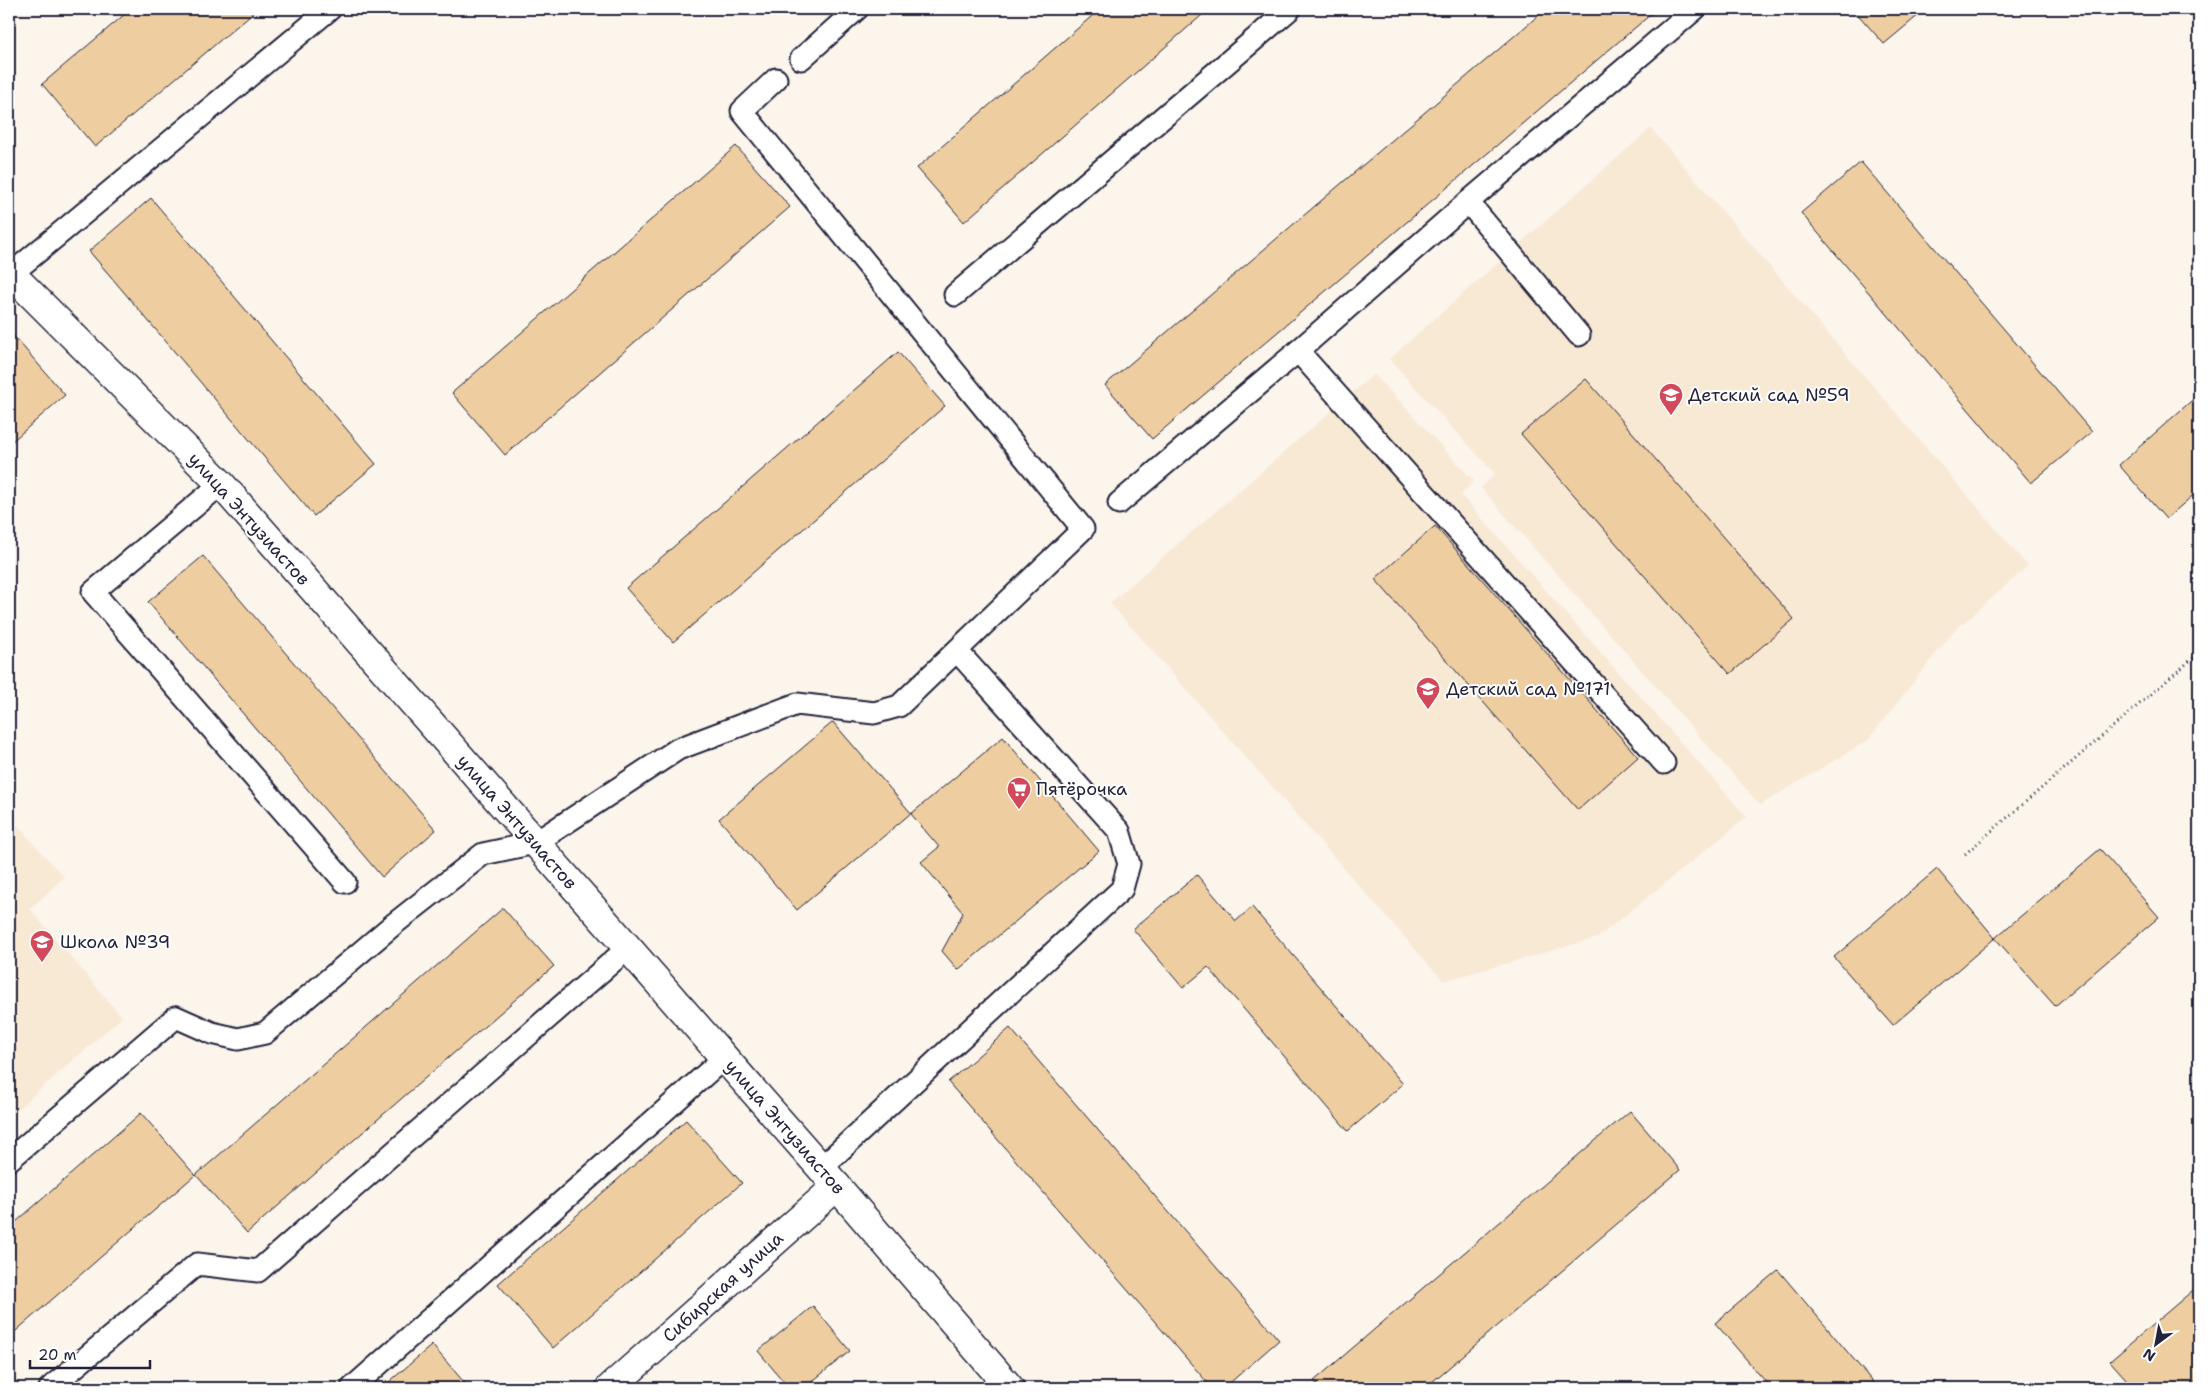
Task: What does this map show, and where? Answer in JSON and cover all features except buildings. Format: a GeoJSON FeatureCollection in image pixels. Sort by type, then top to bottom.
{"type":"FeatureCollection","features":[{"type":"Feature","properties":{"kind":"street","name":"улица Энтузиастов"},"geometry":{"type":"LineString","coordinates":[[10,273],[221,484],[829,1177],[1010,1388]]}},
{"type":"Feature","properties":{"kind":"street","name":"Сибирская улица"},"geometry":{"type":"LineString","coordinates":[[610,1388],[829,1177]]}},
{"type":"Feature","properties":{"kind":"lane"},"geometry":{"type":"LineString","coordinates":[[10,273],[330,9]]}},
{"type":"Feature","properties":{"kind":"lane"},"geometry":{"type":"LineString","coordinates":[[801,59],[857,9]]}},
{"type":"Feature","properties":{"kind":"lane"},"geometry":{"type":"LineString","coordinates":[[955,295],[1290,9]]}},
{"type":"Feature","properties":{"kind":"lane"},"geometry":{"type":"LineString","coordinates":[[1119,503],[1298,351],[1468,202],[1696,9]]}},
{"type":"Feature","properties":{"kind":"lane"},"geometry":{"type":"LineString","coordinates":[[9,1160],[176,1017],[212,1033],[238,1039],[264,1033],[394,924],[483,854],[535,843],[678,749],[797,704],[874,713],[899,706],[1083,529],[742,111],[776,79]]}},
{"type":"Feature","properties":{"kind":"lane"},"geometry":{"type":"LineString","coordinates":[[1468,202],[1579,335]]}},
{"type":"Feature","properties":{"kind":"lane"},"geometry":{"type":"LineString","coordinates":[[1298,351],[1664,763]]}},
{"type":"Feature","properties":{"kind":"lane"},"geometry":{"type":"LineString","coordinates":[[221,484],[93,592],[345,882]]}},
{"type":"Feature","properties":{"kind":"lane"},"geometry":{"type":"LineString","coordinates":[[829,1177],[1122,889],[1129,864],[1119,831],[957,651]]}},
{"type":"Feature","properties":{"kind":"lane"},"geometry":{"type":"LineString","coordinates":[[50,1388],[197,1264],[258,1271],[628,948]]}},
{"type":"Feature","properties":{"kind":"lane"},"geometry":{"type":"LineString","coordinates":[[352,1388],[724,1058]]}},
{"type":"Feature","properties":{"kind":"path"},"geometry":{"type":"LineString","coordinates":[[1965,854],[2199,653]]}},
{"type":"Feature","properties":{"kind":"shaded area","name":"Детский сад №59"},"geometry":{"type":"Polygon","coordinates":[[[1651,128],[2028,566],[1953,632],[1867,741],[1760,805],[1481,488],[1495,474],[1389,359],[1651,128]]]}},
{"type":"Feature","properties":{"kind":"shaded area","name":"Детский сад №171"},"geometry":{"type":"Polygon","coordinates":[[[1374,374],[1474,481],[1461,495],[1747,817],[1597,938],[1443,981],[1110,603],[1374,374]]]}},
{"type":"Feature","properties":{"kind":"shaded area","name":"Школа №39"},"geometry":{"type":"Polygon","coordinates":[[[9,816],[64,877],[30,909],[122,1017],[9,1117],[9,816]]]}},
{"type":"Feature","properties":{"kind":"place","name":"Детский сад №59"},"geometry":{"type":"Point","coordinates":[1671,416]}},
{"type":"Feature","properties":{"kind":"place","name":"Детский сад №171"},"geometry":{"type":"Point","coordinates":[1428,710]}},
{"type":"Feature","properties":{"kind":"place","name":"Пятёрочка"},"geometry":{"type":"Point","coordinates":[1019,810]}},
{"type":"Feature","properties":{"kind":"place","name":"Школа №39"},"geometry":{"type":"Point","coordinates":[42,963]}}]}
